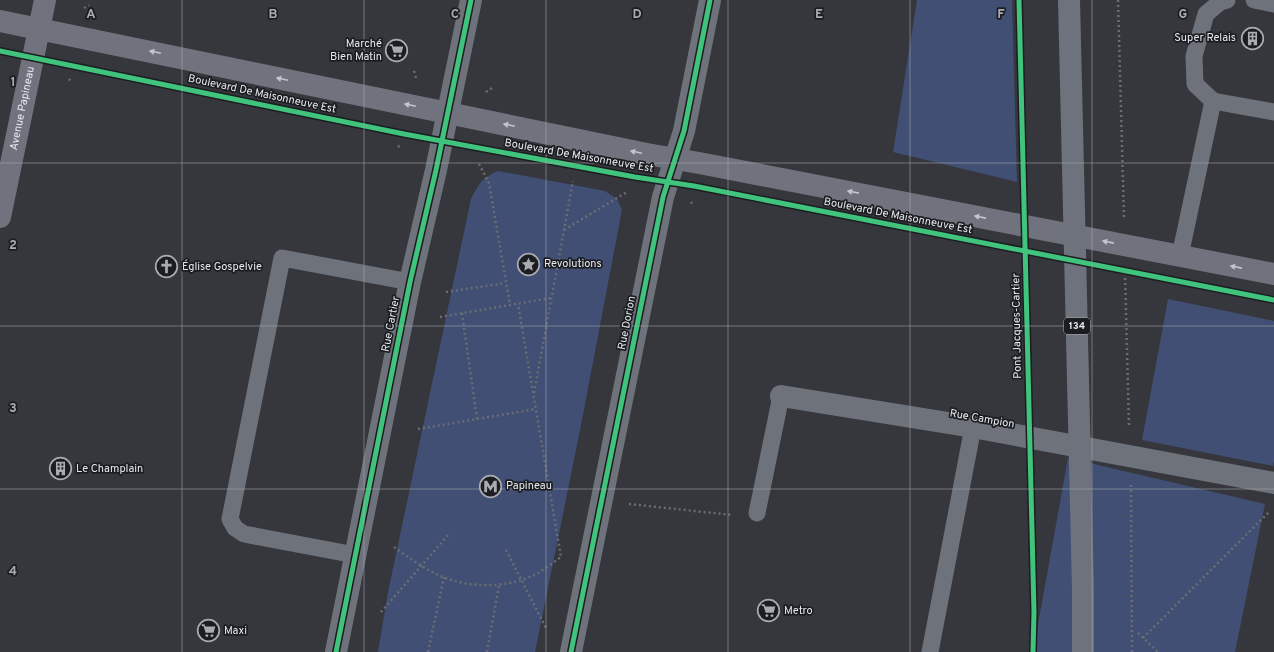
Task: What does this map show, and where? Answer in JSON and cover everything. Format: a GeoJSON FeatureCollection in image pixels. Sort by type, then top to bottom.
{"type":"FeatureCollection","features":[{"type":"Feature","properties":{"kind":"main road","name":"134"},"geometry":{"type":"LineString","coordinates":[[1069,0],[1083,575],[1083,652]]}},
{"type":"Feature","properties":{"kind":"street","name":"Avenue Papineau"},"geometry":{"type":"LineString","coordinates":[[0,217],[45,0]]}},
{"type":"Feature","properties":{"kind":"street","name":"Rue Cartier"},"geometry":{"type":"LineString","coordinates":[[336,652],[410,282],[436,170],[471,0]]}},
{"type":"Feature","properties":{"kind":"street","name":"Rue Dorion"},"geometry":{"type":"LineString","coordinates":[[571,652],[663,198],[684,131],[710,0]]}},
{"type":"Feature","properties":{"kind":"street","name":"Boulevard De Maisonneuve Est"},"geometry":{"type":"LineString","coordinates":[[0,21],[675,159],[699,162],[1274,274]]}},
{"type":"Feature","properties":{"kind":"street","name":"Rue Campion"},"geometry":{"type":"LineString","coordinates":[[781,396],[973,427],[1274,483]]}},
{"type":"Feature","properties":{"kind":"lane"},"geometry":{"type":"LineString","coordinates":[[1227,0],[1220,2],[1206,14],[1194,56],[1195,84],[1213,101],[1274,112]]}},
{"type":"Feature","properties":{"kind":"lane"},"geometry":{"type":"LineString","coordinates":[[1254,0],[1274,4]]}},
{"type":"Feature","properties":{"kind":"lane"},"geometry":{"type":"LineString","coordinates":[[1180,256],[1213,101]]}},
{"type":"Feature","properties":{"kind":"lane"},"geometry":{"type":"LineString","coordinates":[[355,555],[244,534],[234,528],[230,519],[280,266],[282,258],[410,282]]}},
{"type":"Feature","properties":{"kind":"lane"},"geometry":{"type":"LineString","coordinates":[[757,513],[781,396]]}},
{"type":"Feature","properties":{"kind":"lane"},"geometry":{"type":"LineString","coordinates":[[930,652],[973,427]]}},
{"type":"Feature","properties":{"kind":"path"},"geometry":{"type":"LineString","coordinates":[[1118,0],[1124,222]]}},
{"type":"Feature","properties":{"kind":"path"},"geometry":{"type":"LineString","coordinates":[[84,8],[89,5]]}},
{"type":"Feature","properties":{"kind":"path"},"geometry":{"type":"LineString","coordinates":[[414,71],[416,79]]}},
{"type":"Feature","properties":{"kind":"path"},"geometry":{"type":"LineString","coordinates":[[69,78],[72,83]]}},
{"type":"Feature","properties":{"kind":"path"},"geometry":{"type":"LineString","coordinates":[[486,92],[492,88]]}},
{"type":"Feature","properties":{"kind":"path"},"geometry":{"type":"LineString","coordinates":[[398,147],[402,144]]}},
{"type":"Feature","properties":{"kind":"path"},"geometry":{"type":"LineString","coordinates":[[478,164],[489,183],[510,305]]}},
{"type":"Feature","properties":{"kind":"path"},"geometry":{"type":"LineString","coordinates":[[534,396],[573,181]]}},
{"type":"Feature","properties":{"kind":"path"},"geometry":{"type":"LineString","coordinates":[[564,230],[627,192]]}},
{"type":"Feature","properties":{"kind":"path"},"geometry":{"type":"LineString","coordinates":[[691,201],[694,206]]}},
{"type":"Feature","properties":{"kind":"path"},"geometry":{"type":"LineString","coordinates":[[1117,269],[1133,272]]}},
{"type":"Feature","properties":{"kind":"path"},"geometry":{"type":"LineString","coordinates":[[1125,269],[1130,433]]}},
{"type":"Feature","properties":{"kind":"path"},"geometry":{"type":"LineString","coordinates":[[446,292],[505,283]]}},
{"type":"Feature","properties":{"kind":"path"},"geometry":{"type":"LineString","coordinates":[[440,317],[551,298]]}},
{"type":"Feature","properties":{"kind":"path"},"geometry":{"type":"LineString","coordinates":[[394,547],[420,566],[444,577],[470,584],[499,585],[521,580],[539,572],[561,557],[518,304]]}},
{"type":"Feature","properties":{"kind":"path"},"geometry":{"type":"LineString","coordinates":[[462,313],[477,419]]}},
{"type":"Feature","properties":{"kind":"path"},"geometry":{"type":"LineString","coordinates":[[418,429],[536,409]]}},
{"type":"Feature","properties":{"kind":"path"},"geometry":{"type":"LineString","coordinates":[[1131,479],[1132,652]]}},
{"type":"Feature","properties":{"kind":"path"},"geometry":{"type":"LineString","coordinates":[[629,504],[730,515],[757,513]]}},
{"type":"Feature","properties":{"kind":"path"},"geometry":{"type":"LineString","coordinates":[[1143,638],[1269,512]]}},
{"type":"Feature","properties":{"kind":"path"},"geometry":{"type":"LineString","coordinates":[[381,612],[450,533]]}},
{"type":"Feature","properties":{"kind":"path"},"geometry":{"type":"LineString","coordinates":[[506,550],[546,628]]}},
{"type":"Feature","properties":{"kind":"path"},"geometry":{"type":"LineString","coordinates":[[428,652],[444,577]]}},
{"type":"Feature","properties":{"kind":"path"},"geometry":{"type":"LineString","coordinates":[[487,652],[499,585]]}},
{"type":"Feature","properties":{"kind":"path"},"geometry":{"type":"LineString","coordinates":[[1138,633],[1158,652]]}},
{"type":"Feature","properties":{"kind":"shaded area"},"geometry":{"type":"Polygon","coordinates":[[[917,0],[1012,0],[1017,182],[893,152],[917,0]]]}},
{"type":"Feature","properties":{"kind":"shaded area"},"geometry":{"type":"Polygon","coordinates":[[[498,171],[605,191],[617,199],[622,210],[581,425],[535,652],[378,652],[388,592],[471,199],[481,182],[488,176],[498,171]]]}},
{"type":"Feature","properties":{"kind":"shaded area"},"geometry":{"type":"Polygon","coordinates":[[[1168,299],[1274,321],[1273,466],[1142,440],[1168,299]]]}},
{"type":"Feature","properties":{"kind":"shaded area"},"geometry":{"type":"Polygon","coordinates":[[[1068,458],[1265,504],[1235,652],[1033,652],[1068,458]]]}},
{"type":"Feature","properties":{"kind":"cycle path"},"geometry":{"type":"LineString","coordinates":[[336,652],[410,282],[436,170],[471,0]]}},
{"type":"Feature","properties":{"kind":"cycle path"},"geometry":{"type":"LineString","coordinates":[[571,652],[663,197],[684,131],[710,0]]}},
{"type":"Feature","properties":{"kind":"cycle path","name":"Pont Jacques-Cartier"},"geometry":{"type":"LineString","coordinates":[[1019,0],[1034,612],[1033,652]]}},
{"type":"Feature","properties":{"kind":"cycle path"},"geometry":{"type":"LineString","coordinates":[[0,51],[404,134],[635,177],[694,186],[1274,300]]}},
{"type":"Feature","properties":{"kind":"place","name":"Super Relais"},"geometry":{"type":"Point","coordinates":[1252,38]}},
{"type":"Feature","properties":{"kind":"place","name":"Marché Bien Matin"},"geometry":{"type":"Point","coordinates":[397,50]}},
{"type":"Feature","properties":{"kind":"place","name":"Revolutions"},"geometry":{"type":"Point","coordinates":[529,264]}},
{"type":"Feature","properties":{"kind":"place","name":"Église Gospelvie"},"geometry":{"type":"Point","coordinates":[166,267]}},
{"type":"Feature","properties":{"kind":"place","name":"Le Champlain"},"geometry":{"type":"Point","coordinates":[60,469]}},
{"type":"Feature","properties":{"kind":"place","name":"Papineau"},"geometry":{"type":"Point","coordinates":[491,486]}},
{"type":"Feature","properties":{"kind":"place","name":"Metro"},"geometry":{"type":"Point","coordinates":[768,611]}},
{"type":"Feature","properties":{"kind":"place","name":"Maxi"},"geometry":{"type":"Point","coordinates":[208,631]}}]}
